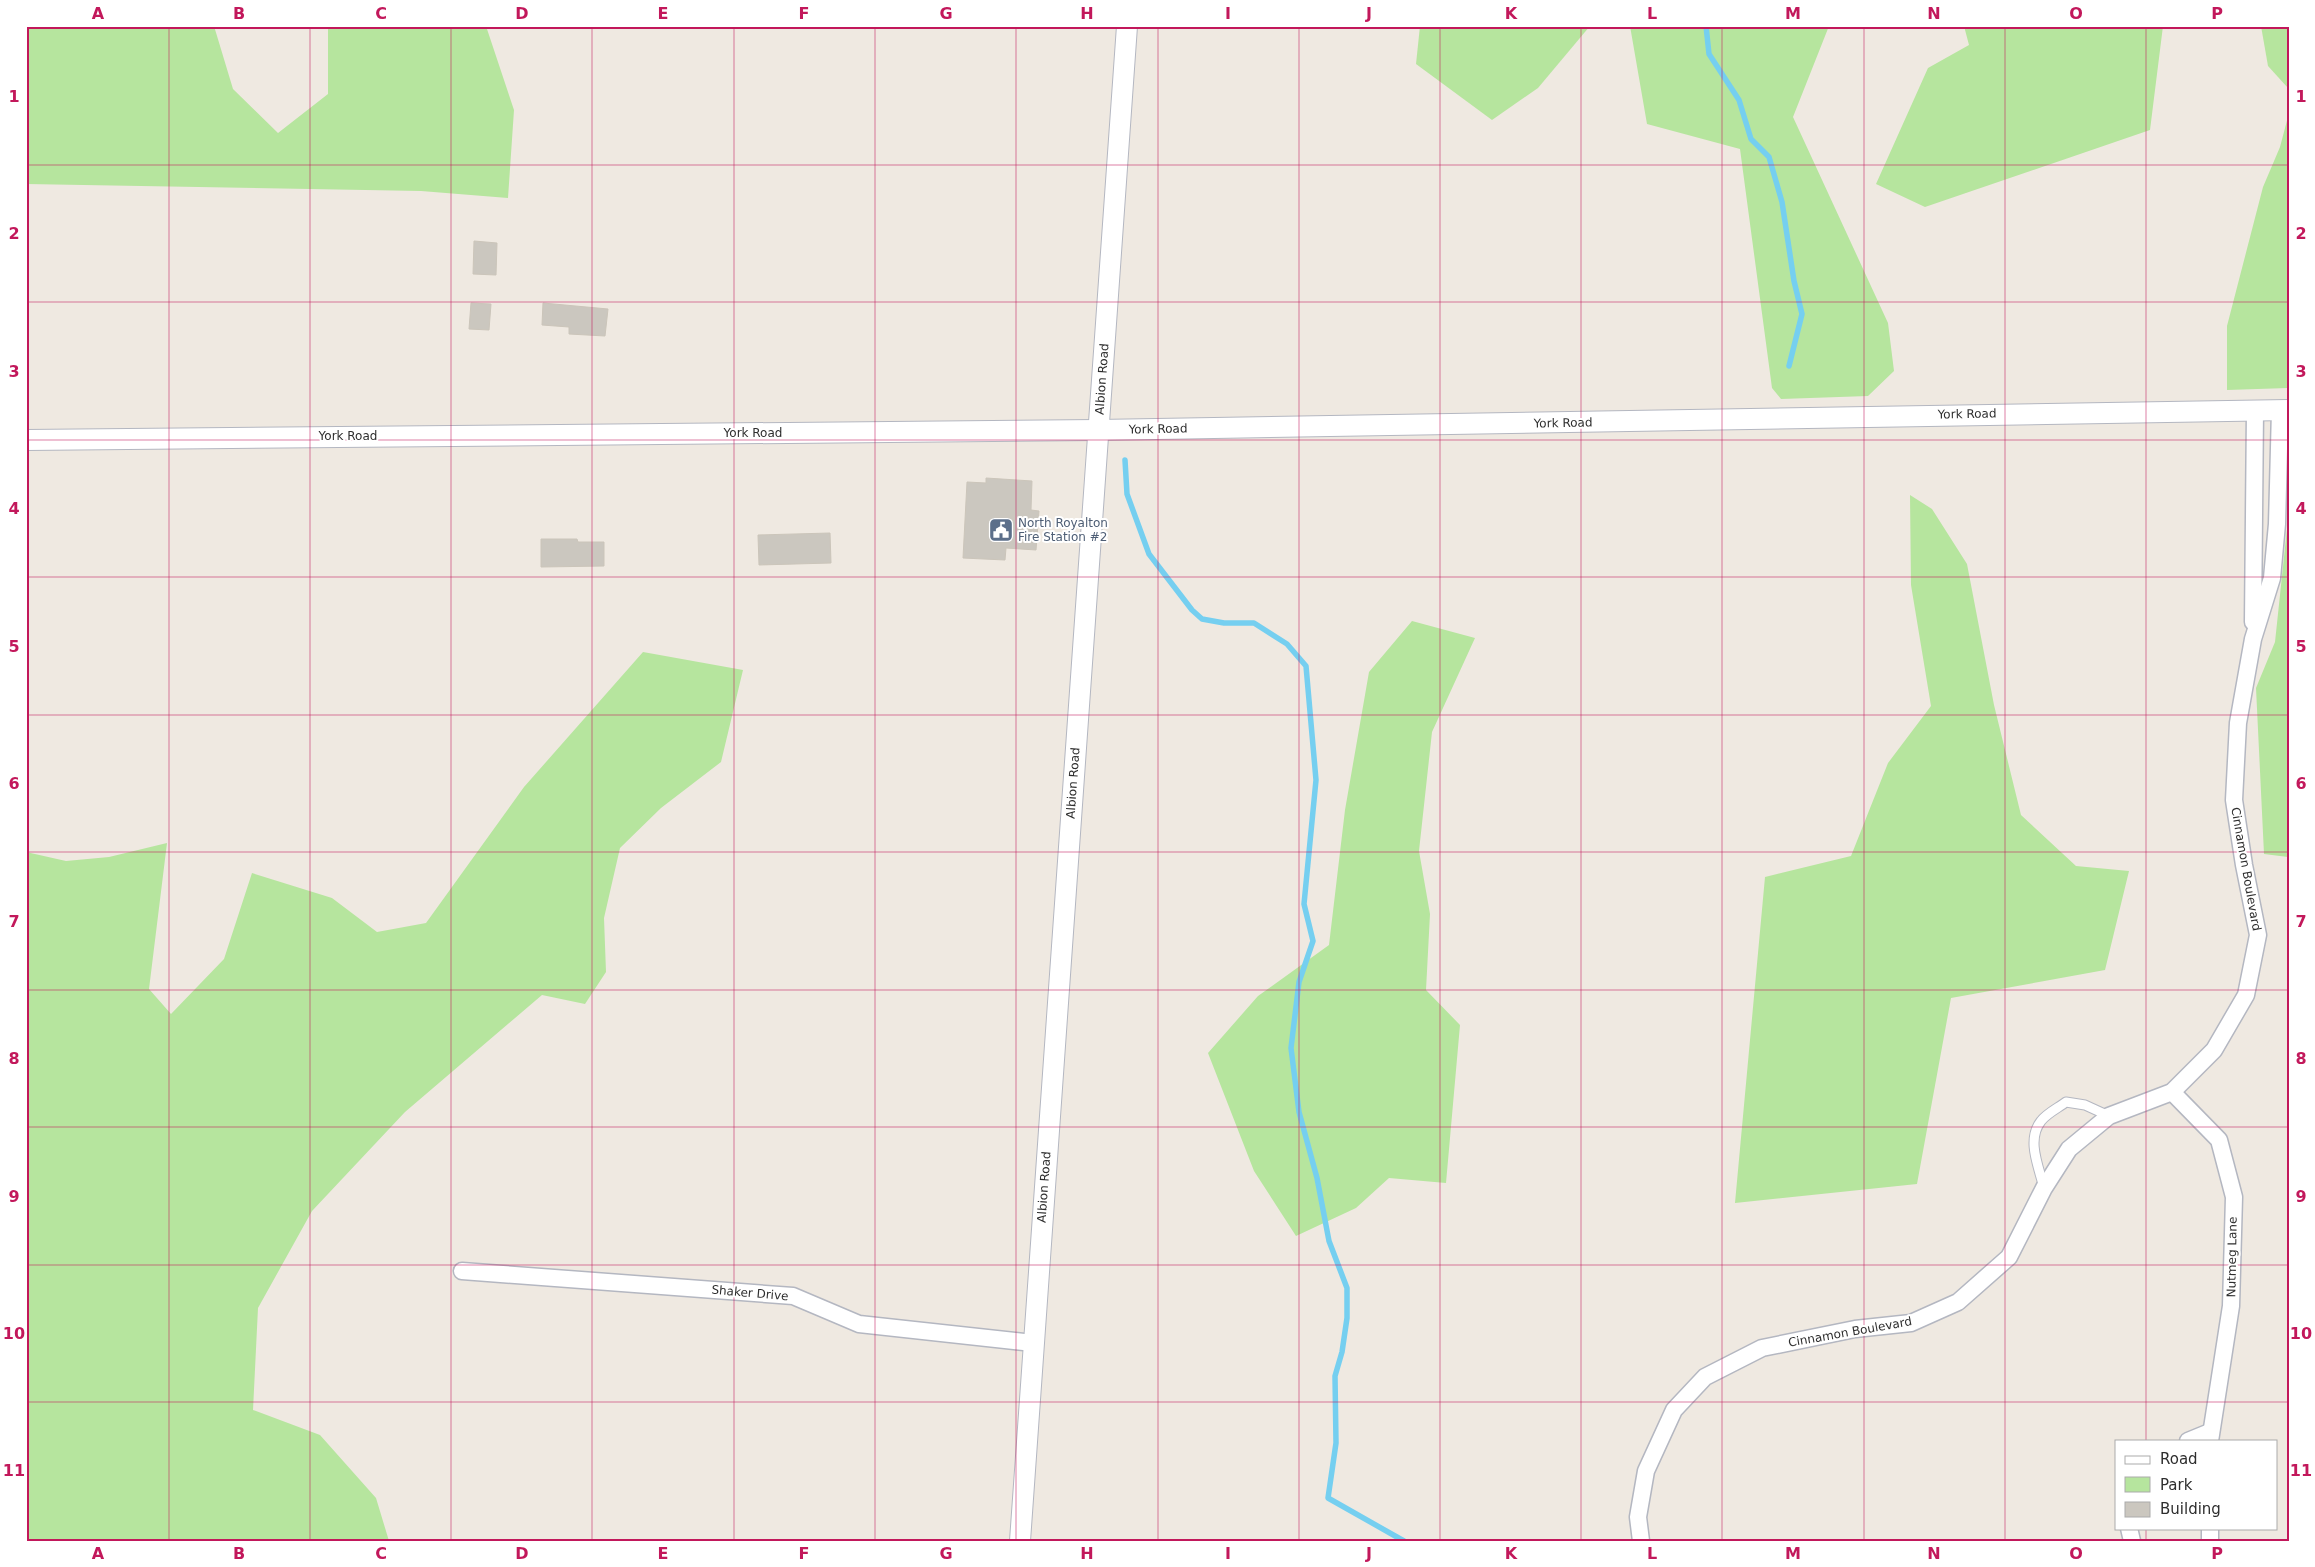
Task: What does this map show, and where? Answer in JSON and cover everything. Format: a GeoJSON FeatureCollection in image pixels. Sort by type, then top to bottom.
{"type":"FeatureCollection","features":[{"type":"Feature","properties":{"kind":"street","name":"Albion Road"},"geometry":{"type":"LineString","coordinates":[[1020,1541],[1032,1344],[1127,26]]}},
{"type":"Feature","properties":{"kind":"street","name":"Cinnamon Boulevard"},"geometry":{"type":"LineString","coordinates":[[2253,639],[2255,410]]}},
{"type":"Feature","properties":{"kind":"street","name":"York Road"},"geometry":{"type":"LineString","coordinates":[[26,440],[1098,430],[2285,410]]}},
{"type":"Feature","properties":{"kind":"street","name":"Cinnamon Boulevard"},"geometry":{"type":"LineString","coordinates":[[1641,1541],[1638,1517],[1646,1471],[1674,1410],[1705,1377],[1762,1348],[1855,1329],[1911,1323],[1958,1302],[2009,1257],[2044,1188],[2069,1149],[2109,1116],[2172,1092],[2214,1050],[2246,995],[2258,935],[2244,865],[2234,800],[2238,723],[2253,639],[2272,578],[2278,524],[2285,410]]}},
{"type":"Feature","properties":{"kind":"street","name":"Nutmeg Lane"},"geometry":{"type":"LineString","coordinates":[[2172,1092],[2219,1140],[2234,1197],[2231,1306],[2210,1436]]}},
{"type":"Feature","properties":{"kind":"street","name":"Shaker Drive"},"geometry":{"type":"LineString","coordinates":[[462,1271],[793,1296],[859,1324],[1032,1344]]}},
{"type":"Feature","properties":{"kind":"street"},"geometry":{"type":"LineString","coordinates":[[2192,1440],[2210,1436]]}},
{"type":"Feature","properties":{"kind":"lane"},"geometry":{"type":"LineString","coordinates":[[2044,1188],[2033,1145],[2034,1132],[2042,1120],[2066,1102],[2085,1105],[2109,1116]]}},
{"type":"Feature","properties":{"kind":"green space"},"geometry":{"type":"Polygon","coordinates":[[[26,26],[214,26],[233,89],[278,133],[328,94],[328,26],[486,26],[514,110],[508,198],[421,191],[26,184],[26,26]]]}},
{"type":"Feature","properties":{"kind":"green space"},"geometry":{"type":"Polygon","coordinates":[[[1420,26],[1590,26],[1538,88],[1492,120],[1416,64],[1420,26]]]}},
{"type":"Feature","properties":{"kind":"green space"},"geometry":{"type":"Polygon","coordinates":[[[1630,26],[1829,26],[1793,117],[1888,323],[1894,371],[1868,396],[1781,399],[1772,388],[1740,149],[1647,124],[1630,26]]]}},
{"type":"Feature","properties":{"kind":"green space"},"geometry":{"type":"Polygon","coordinates":[[[1964,26],[2163,26],[2150,130],[1925,207],[1876,184],[1928,68],[1969,45],[1964,26]]]}},
{"type":"Feature","properties":{"kind":"green space"},"geometry":{"type":"Polygon","coordinates":[[[2261,26],[2289,26],[2289,89],[2268,66],[2261,26]]]}},
{"type":"Feature","properties":{"kind":"green space"},"geometry":{"type":"Polygon","coordinates":[[[2289,113],[2289,388],[2227,390],[2227,326],[2263,187],[2280,147],[2289,113]]]}},
{"type":"Feature","properties":{"kind":"green space"},"geometry":{"type":"Polygon","coordinates":[[[1910,495],[1932,509],[1967,564],[1994,705],[2021,815],[2076,866],[2129,871],[2105,970],[1951,998],[1917,1184],[1735,1203],[1765,877],[1851,856],[1888,763],[1931,706],[1911,585],[1910,495]]]}},
{"type":"Feature","properties":{"kind":"green space"},"geometry":{"type":"Polygon","coordinates":[[[2289,510],[2289,857],[2264,854],[2256,688],[2275,642],[2289,510]]]}},
{"type":"Feature","properties":{"kind":"green space"},"geometry":{"type":"Polygon","coordinates":[[[1412,621],[1475,638],[1432,732],[1419,851],[1430,914],[1426,990],[1460,1025],[1446,1183],[1389,1178],[1356,1208],[1296,1236],[1254,1171],[1208,1053],[1258,996],[1329,945],[1345,810],[1369,672],[1412,621]]]}},
{"type":"Feature","properties":{"kind":"green space"},"geometry":{"type":"Polygon","coordinates":[[[643,652],[743,670],[721,762],[661,808],[620,848],[604,918],[606,972],[585,1004],[542,995],[405,1112],[312,1211],[258,1308],[253,1410],[320,1435],[376,1498],[389,1541],[26,1541],[26,852],[66,861],[109,857],[167,843],[149,989],[171,1014],[224,959],[252,873],[332,898],[377,932],[426,923],[524,787],[643,652]]]}},
{"type":"Feature","properties":{"kind":"building"},"geometry":{"type":"Polygon","coordinates":[[[474,241],[497,243],[496,275],[473,274],[474,241]]]}},
{"type":"Feature","properties":{"kind":"building"},"geometry":{"type":"Polygon","coordinates":[[[471,303],[491,304],[489,330],[469,329],[471,303]]]}},
{"type":"Feature","properties":{"kind":"building"},"geometry":{"type":"Polygon","coordinates":[[[543,303],[608,309],[605,336],[569,334],[569,327],[542,325],[543,303]]]}},
{"type":"Feature","properties":{"kind":"building","name":"North Royalton Fire Station #2"},"geometry":{"type":"Polygon","coordinates":[[[986,478],[1032,481],[1031,510],[1039,511],[1036,550],[1006,548],[1005,560],[963,558],[967,482],[986,483],[986,478]]]}},
{"type":"Feature","properties":{"kind":"building"},"geometry":{"type":"Polygon","coordinates":[[[830,533],[831,563],[759,565],[758,535],[830,533]]]}},
{"type":"Feature","properties":{"kind":"building"},"geometry":{"type":"Polygon","coordinates":[[[541,539],[577,539],[578,542],[604,542],[604,566],[541,567],[541,539]]]}},
{"type":"Feature","properties":{"kind":"waterway"},"geometry":{"type":"LineString","coordinates":[[1706,26],[1709,54],[1739,100],[1751,139],[1769,157],[1782,202],[1794,281],[1802,314],[1789,366]]}},
{"type":"Feature","properties":{"kind":"waterway"},"geometry":{"type":"LineString","coordinates":[[1125,460],[1127,494],[1149,554],[1192,610],[1202,619],[1224,623],[1254,623],[1287,644],[1306,666],[1316,780],[1304,904],[1313,941],[1299,982],[1291,1048],[1299,1112],[1317,1178],[1329,1241],[1347,1288],[1347,1318],[1342,1352],[1335,1376],[1336,1443],[1328,1498],[1404,1541]]}},
{"type":"Feature","properties":{"kind":"place","name":"North Royalton Fire Station #2"},"geometry":{"type":"Point","coordinates":[1001,530]}}]}
